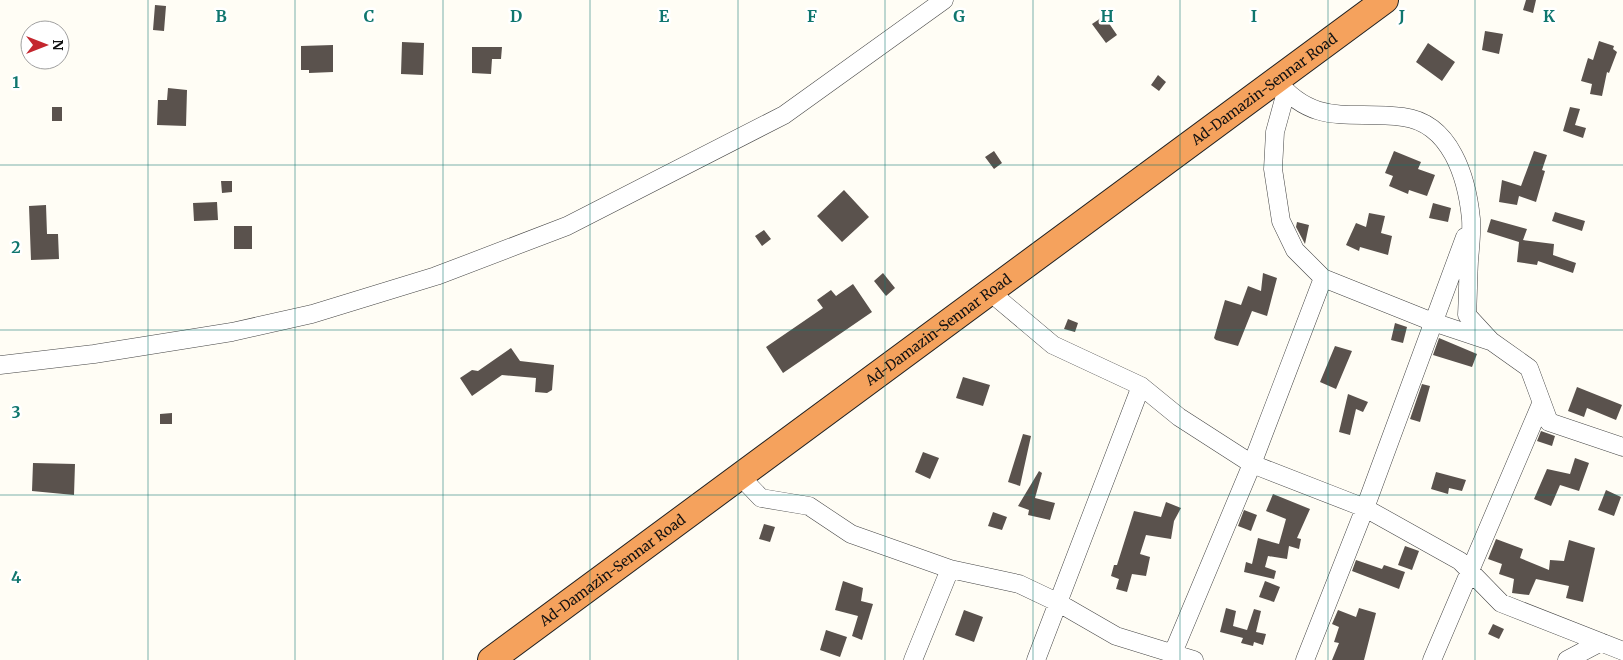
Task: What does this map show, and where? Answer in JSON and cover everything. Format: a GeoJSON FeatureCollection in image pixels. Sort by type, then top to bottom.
{"type":"FeatureCollection","features":[{"type":"Feature","properties":{"kind":"highway","name":"Ad-Damazin-Sennar Road"},"geometry":{"type":"LineString","coordinates":[[491,660],[990,292],[1281,86],[1385,0]]}},
{"type":"Feature","properties":{"kind":"street"},"geometry":{"type":"LineString","coordinates":[[0,365],[94,354],[232,332],[312,314],[436,276],[568,226],[784,115],[944,0]]}},
{"type":"Feature","properties":{"kind":"street"},"geometry":{"type":"LineString","coordinates":[[1491,341],[1432,322],[1323,278],[1295,250],[1281,221],[1273,169],[1275,132],[1281,86],[1316,111],[1351,117],[1404,117],[1428,126],[1450,144],[1462,176],[1471,220],[1468,315],[1491,341],[1529,368],[1549,422],[1623,447]]}},
{"type":"Feature","properties":{"kind":"street"},"geometry":{"type":"LineString","coordinates":[[1305,660],[1365,508],[1471,220]]}},
{"type":"Feature","properties":{"kind":"street"},"geometry":{"type":"LineString","coordinates":[[1172,656],[1252,464],[1323,278]]}},
{"type":"Feature","properties":{"kind":"street"},"geometry":{"type":"LineString","coordinates":[[990,292],[1053,345],[1141,386],[1179,418],[1252,464],[1365,508],[1460,561],[1501,603],[1623,651]]}},
{"type":"Feature","properties":{"kind":"street"},"geometry":{"type":"LineString","coordinates":[[1036,660],[1141,386]]}},
{"type":"Feature","properties":{"kind":"street"},"geometry":{"type":"LineString","coordinates":[[1432,660],[1541,404]]}},
{"type":"Feature","properties":{"kind":"street"},"geometry":{"type":"LineString","coordinates":[[740,476],[761,498],[809,506],[851,534],[950,569],[1019,584],[1057,602],[1116,636],[1172,656],[1194,660]]}},
{"type":"Feature","properties":{"kind":"street"},"geometry":{"type":"LineString","coordinates":[[913,660],[950,569]]}},
{"type":"Feature","properties":{"kind":"street"},"geometry":{"type":"LineString","coordinates":[[1567,660],[1601,642]]}},
{"type":"Feature","properties":{"kind":"building"},"geometry":{"type":"Polygon","coordinates":[[[1526,0],[1536,0],[1533,13],[1523,10],[1526,0]]]}},
{"type":"Feature","properties":{"kind":"building"},"geometry":{"type":"Polygon","coordinates":[[[155,5],[166,6],[164,31],[153,30],[155,5]]]}},
{"type":"Feature","properties":{"kind":"building"},"geometry":{"type":"Polygon","coordinates":[[[1104,16],[1117,35],[1106,43],[1092,24],[1104,16]]]}},
{"type":"Feature","properties":{"kind":"building"},"geometry":{"type":"Polygon","coordinates":[[[1485,31],[1503,34],[1499,54],[1482,50],[1485,31]]]}},
{"type":"Feature","properties":{"kind":"building"},"geometry":{"type":"Polygon","coordinates":[[[1599,41],[1614,46],[1613,49],[1617,52],[1609,73],[1607,72],[1602,96],[1590,94],[1592,84],[1581,81],[1588,58],[1593,60],[1599,41]]]}},
{"type":"Feature","properties":{"kind":"building"},"geometry":{"type":"Polygon","coordinates":[[[402,42],[424,43],[423,75],[401,74],[402,42]]]}},
{"type":"Feature","properties":{"kind":"building"},"geometry":{"type":"Polygon","coordinates":[[[1428,43],[1455,62],[1442,81],[1416,62],[1428,43]]]}},
{"type":"Feature","properties":{"kind":"building"},"geometry":{"type":"Polygon","coordinates":[[[333,45],[333,72],[309,73],[309,70],[301,70],[301,46],[333,45]]]}},
{"type":"Feature","properties":{"kind":"building"},"geometry":{"type":"Polygon","coordinates":[[[472,47],[502,47],[501,59],[492,59],[491,74],[472,73],[472,47]]]}},
{"type":"Feature","properties":{"kind":"building"},"geometry":{"type":"Polygon","coordinates":[[[1158,75],[1166,82],[1159,91],[1151,85],[1158,75]]]}},
{"type":"Feature","properties":{"kind":"building"},"geometry":{"type":"Polygon","coordinates":[[[168,88],[187,90],[186,126],[157,125],[158,100],[167,100],[168,88]]]}},
{"type":"Feature","properties":{"kind":"building"},"geometry":{"type":"Polygon","coordinates":[[[52,107],[62,107],[62,121],[52,121],[52,107]]]}},
{"type":"Feature","properties":{"kind":"building"},"geometry":{"type":"Polygon","coordinates":[[[1570,107],[1580,109],[1575,125],[1586,128],[1583,138],[1563,131],[1570,107]]]}},
{"type":"Feature","properties":{"kind":"building"},"geometry":{"type":"Polygon","coordinates":[[[994,151],[1002,163],[994,169],[985,157],[994,151]]]}},
{"type":"Feature","properties":{"kind":"building"},"geometry":{"type":"Polygon","coordinates":[[[1394,151],[1421,162],[1418,169],[1435,175],[1427,196],[1409,190],[1408,194],[1389,186],[1393,176],[1385,173],[1394,151]]]}},
{"type":"Feature","properties":{"kind":"building"},"geometry":{"type":"Polygon","coordinates":[[[1534,151],[1547,155],[1542,170],[1545,171],[1536,202],[1519,196],[1517,205],[1499,202],[1502,180],[1521,186],[1534,151]]]}},
{"type":"Feature","properties":{"kind":"building"},"geometry":{"type":"Polygon","coordinates":[[[221,181],[232,181],[232,192],[222,193],[221,181]]]}},
{"type":"Feature","properties":{"kind":"building"},"geometry":{"type":"Polygon","coordinates":[[[844,190],[869,217],[842,242],[817,216],[844,190]]]}},
{"type":"Feature","properties":{"kind":"building"},"geometry":{"type":"Polygon","coordinates":[[[217,202],[218,220],[194,221],[193,203],[217,202]]]}},
{"type":"Feature","properties":{"kind":"building"},"geometry":{"type":"Polygon","coordinates":[[[1433,203],[1451,208],[1448,222],[1429,218],[1433,203]]]}},
{"type":"Feature","properties":{"kind":"building"},"geometry":{"type":"Polygon","coordinates":[[[46,205],[47,234],[58,234],[59,259],[31,260],[29,206],[46,205]]]}},
{"type":"Feature","properties":{"kind":"building"},"geometry":{"type":"Polygon","coordinates":[[[1555,212],[1585,221],[1582,231],[1552,221],[1555,212]]]}},
{"type":"Feature","properties":{"kind":"building"},"geometry":{"type":"Polygon","coordinates":[[[1369,213],[1385,216],[1381,233],[1392,236],[1388,255],[1360,247],[1359,251],[1346,245],[1356,223],[1366,227],[1369,213]]]}},
{"type":"Feature","properties":{"kind":"building"},"geometry":{"type":"Polygon","coordinates":[[[1491,219],[1527,229],[1523,240],[1554,244],[1553,255],[1576,263],[1573,273],[1538,261],[1537,265],[1517,262],[1519,242],[1487,232],[1491,219]]]}},
{"type":"Feature","properties":{"kind":"building"},"geometry":{"type":"Polygon","coordinates":[[[1297,222],[1309,225],[1305,244],[1296,227],[1297,222]]]}},
{"type":"Feature","properties":{"kind":"building"},"geometry":{"type":"Polygon","coordinates":[[[234,226],[252,226],[252,249],[234,249],[234,226]]]}},
{"type":"Feature","properties":{"kind":"building"},"geometry":{"type":"Polygon","coordinates":[[[764,230],[771,239],[762,246],[755,236],[764,230]]]}},
{"type":"Feature","properties":{"kind":"building"},"geometry":{"type":"Polygon","coordinates":[[[883,273],[895,288],[886,296],[874,281],[883,273]]]}},
{"type":"Feature","properties":{"kind":"building"},"geometry":{"type":"Polygon","coordinates":[[[1263,273],[1277,278],[1267,316],[1252,311],[1238,346],[1216,340],[1214,338],[1225,300],[1241,305],[1248,286],[1261,291],[1263,273]]]}},
{"type":"Feature","properties":{"kind":"building"},"geometry":{"type":"Polygon","coordinates":[[[853,284],[872,312],[783,373],[766,347],[823,308],[817,300],[831,290],[836,296],[853,284]]]}},
{"type":"Feature","properties":{"kind":"building"},"geometry":{"type":"Polygon","coordinates":[[[1068,319],[1078,323],[1075,332],[1064,329],[1068,319]]]}},
{"type":"Feature","properties":{"kind":"building"},"geometry":{"type":"Polygon","coordinates":[[[1395,323],[1407,327],[1403,343],[1391,340],[1395,323]]]}},
{"type":"Feature","properties":{"kind":"building"},"geometry":{"type":"Polygon","coordinates":[[[1439,338],[1477,354],[1472,367],[1433,355],[1439,338]]]}},
{"type":"Feature","properties":{"kind":"building"},"geometry":{"type":"Polygon","coordinates":[[[1335,346],[1352,351],[1336,389],[1320,382],[1335,346]]]}},
{"type":"Feature","properties":{"kind":"building"},"geometry":{"type":"Polygon","coordinates":[[[511,348],[520,361],[554,365],[552,390],[547,393],[535,392],[536,378],[502,375],[472,396],[460,378],[472,370],[478,371],[511,348]]]}},
{"type":"Feature","properties":{"kind":"building"},"geometry":{"type":"Polygon","coordinates":[[[963,377],[990,385],[983,406],[956,398],[963,377]]]}},
{"type":"Feature","properties":{"kind":"building"},"geometry":{"type":"Polygon","coordinates":[[[1422,384],[1430,386],[1420,422],[1410,419],[1422,384]]]}},
{"type":"Feature","properties":{"kind":"building"},"geometry":{"type":"Polygon","coordinates":[[[1577,387],[1622,405],[1616,420],[1587,408],[1584,417],[1568,411],[1577,387]]]}},
{"type":"Feature","properties":{"kind":"building"},"geometry":{"type":"Polygon","coordinates":[[[1348,394],[1368,402],[1363,412],[1356,409],[1350,435],[1339,432],[1348,394]]]}},
{"type":"Feature","properties":{"kind":"building"},"geometry":{"type":"Polygon","coordinates":[[[172,413],[172,424],[160,424],[160,414],[172,413]]]}},
{"type":"Feature","properties":{"kind":"building"},"geometry":{"type":"Polygon","coordinates":[[[1541,431],[1555,436],[1552,446],[1537,441],[1541,431]]]}},
{"type":"Feature","properties":{"kind":"building"},"geometry":{"type":"Polygon","coordinates":[[[1023,434],[1031,436],[1020,486],[1008,482],[1023,434]]]}},
{"type":"Feature","properties":{"kind":"building"},"geometry":{"type":"Polygon","coordinates":[[[923,452],[939,458],[930,479],[915,472],[923,452]]]}},
{"type":"Feature","properties":{"kind":"building"},"geometry":{"type":"Polygon","coordinates":[[[1575,458],[1589,463],[1579,491],[1560,485],[1551,506],[1534,499],[1547,469],[1570,474],[1575,458]]]}},
{"type":"Feature","properties":{"kind":"building"},"geometry":{"type":"Polygon","coordinates":[[[33,463],[75,464],[74,495],[32,491],[33,463]]]}},
{"type":"Feature","properties":{"kind":"building"},"geometry":{"type":"Polygon","coordinates":[[[1039,471],[1042,473],[1035,498],[1055,503],[1050,520],[1028,515],[1029,510],[1018,506],[1039,471]]]}},
{"type":"Feature","properties":{"kind":"building"},"geometry":{"type":"Polygon","coordinates":[[[1436,472],[1466,480],[1462,491],[1449,488],[1448,494],[1431,489],[1436,472]]]}},
{"type":"Feature","properties":{"kind":"building"},"geometry":{"type":"Polygon","coordinates":[[[1606,490],[1621,497],[1614,516],[1598,510],[1606,490]]]}},
{"type":"Feature","properties":{"kind":"building"},"geometry":{"type":"Polygon","coordinates":[[[1273,494],[1310,509],[1297,538],[1301,539],[1299,549],[1289,546],[1287,559],[1268,556],[1265,567],[1276,571],[1274,579],[1244,572],[1246,562],[1252,564],[1258,538],[1279,544],[1286,519],[1266,511],[1273,494]]]}},
{"type":"Feature","properties":{"kind":"building"},"geometry":{"type":"Polygon","coordinates":[[[1166,502],[1181,508],[1174,521],[1171,539],[1146,535],[1140,554],[1150,557],[1146,576],[1132,574],[1127,592],[1116,589],[1119,579],[1111,576],[1114,565],[1117,565],[1134,511],[1161,517],[1166,502]]]}},
{"type":"Feature","properties":{"kind":"building"},"geometry":{"type":"Polygon","coordinates":[[[1244,510],[1257,515],[1251,531],[1238,526],[1244,510]]]}},
{"type":"Feature","properties":{"kind":"building"},"geometry":{"type":"Polygon","coordinates":[[[993,512],[1007,517],[1002,530],[988,526],[993,512]]]}},
{"type":"Feature","properties":{"kind":"building"},"geometry":{"type":"Polygon","coordinates":[[[764,524],[775,527],[770,542],[759,539],[764,524]]]}},
{"type":"Feature","properties":{"kind":"building"},"geometry":{"type":"Polygon","coordinates":[[[1496,539],[1523,549],[1520,558],[1549,570],[1550,560],[1564,561],[1569,540],[1595,548],[1583,602],[1566,598],[1569,586],[1536,579],[1529,595],[1512,593],[1514,579],[1499,574],[1502,564],[1488,559],[1496,539]]]}},
{"type":"Feature","properties":{"kind":"building"},"geometry":{"type":"Polygon","coordinates":[[[1405,546],[1419,551],[1412,570],[1398,565],[1405,546]]]}},
{"type":"Feature","properties":{"kind":"building"},"geometry":{"type":"Polygon","coordinates":[[[1356,560],[1382,569],[1384,565],[1405,572],[1399,589],[1352,571],[1356,560]]]}},
{"type":"Feature","properties":{"kind":"building"},"geometry":{"type":"Polygon","coordinates":[[[843,581],[863,588],[861,601],[873,604],[862,640],[852,636],[858,616],[835,610],[843,581]]]}},
{"type":"Feature","properties":{"kind":"building"},"geometry":{"type":"Polygon","coordinates":[[[1265,581],[1280,587],[1274,602],[1259,597],[1265,581]]]}},
{"type":"Feature","properties":{"kind":"building"},"geometry":{"type":"Polygon","coordinates":[[[1226,608],[1236,611],[1233,626],[1247,630],[1254,609],[1261,611],[1256,632],[1266,634],[1263,645],[1254,642],[1253,646],[1241,643],[1243,638],[1220,632],[1226,608]]]}},
{"type":"Feature","properties":{"kind":"building"},"geometry":{"type":"Polygon","coordinates":[[[1359,608],[1376,613],[1364,660],[1332,660],[1339,643],[1334,642],[1339,627],[1332,624],[1338,610],[1356,617],[1359,608]]]}},
{"type":"Feature","properties":{"kind":"building"},"geometry":{"type":"Polygon","coordinates":[[[964,610],[983,617],[974,642],[955,635],[964,610]]]}},
{"type":"Feature","properties":{"kind":"building"},"geometry":{"type":"Polygon","coordinates":[[[1493,624],[1504,629],[1499,639],[1488,634],[1493,624]]]}},
{"type":"Feature","properties":{"kind":"building"},"geometry":{"type":"Polygon","coordinates":[[[826,630],[847,637],[840,657],[820,650],[826,630]]]}}]}
